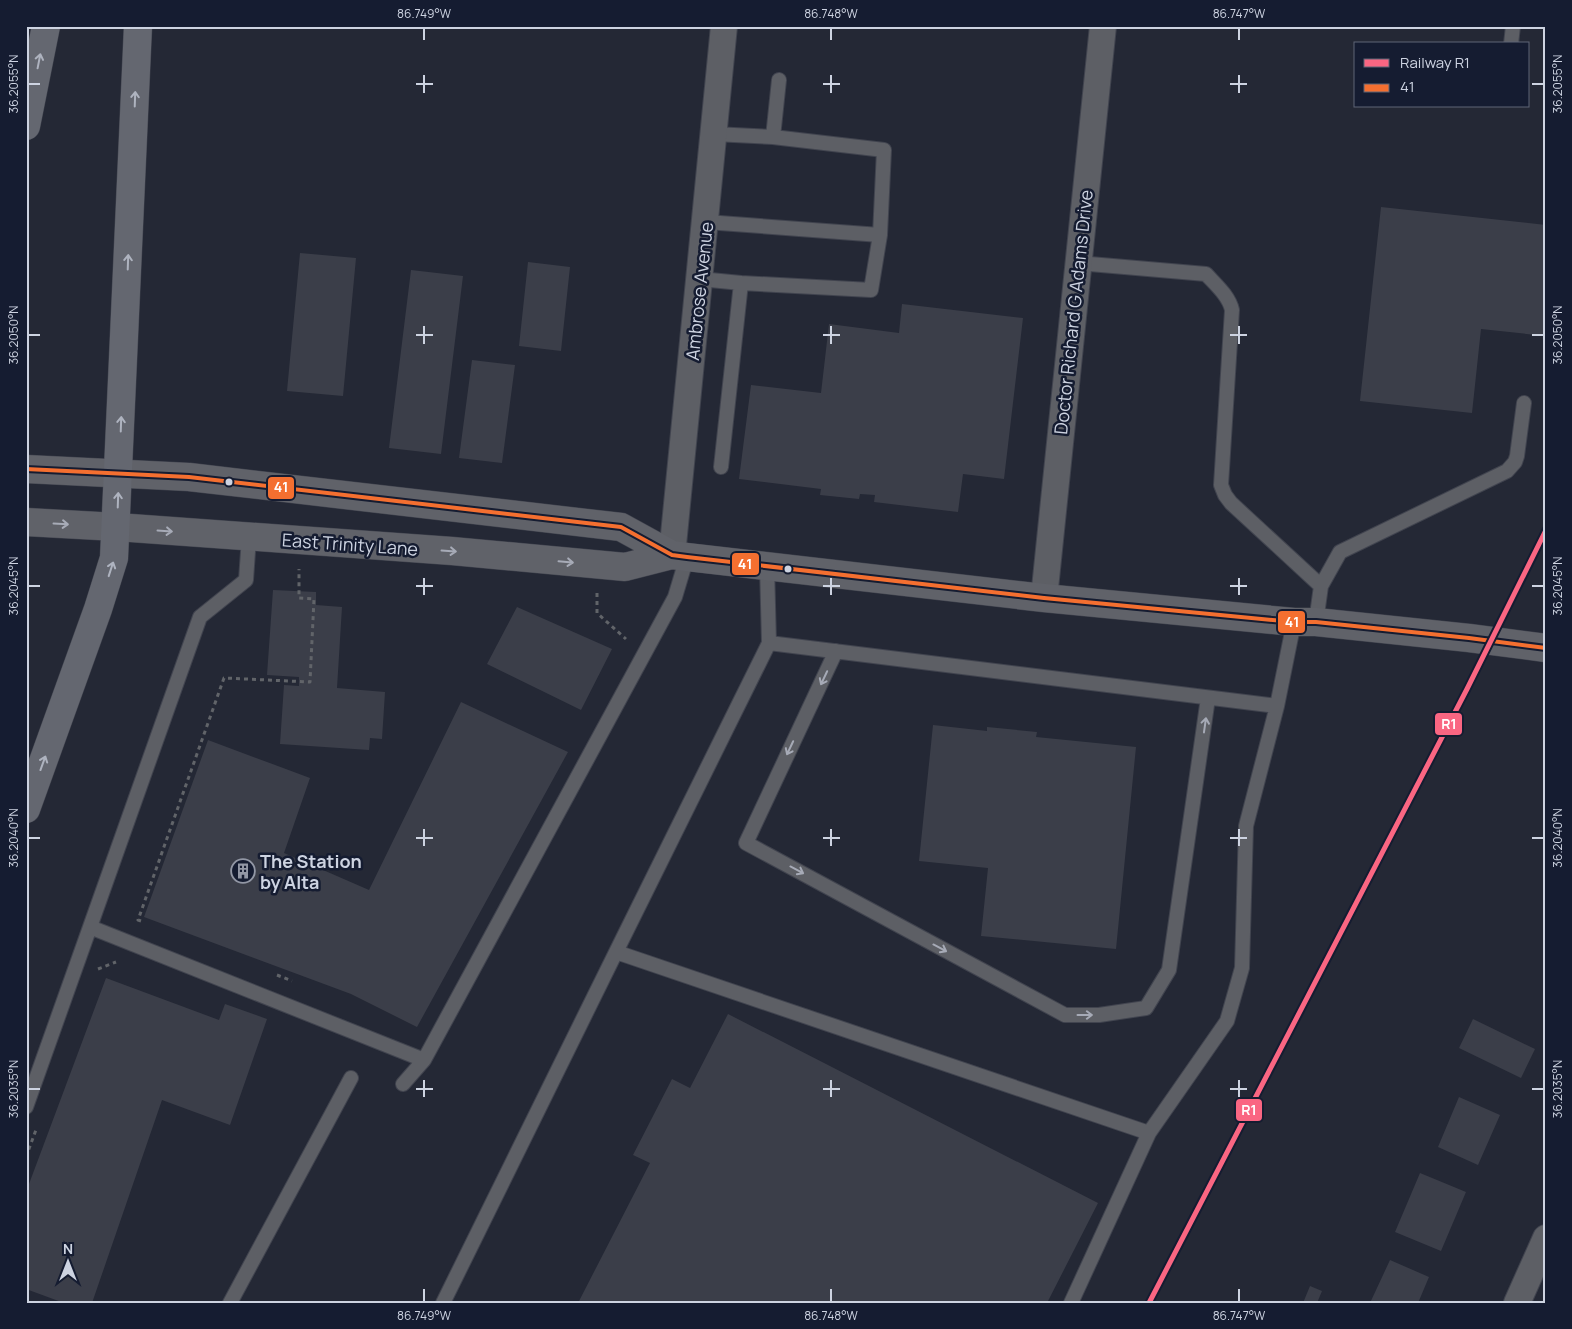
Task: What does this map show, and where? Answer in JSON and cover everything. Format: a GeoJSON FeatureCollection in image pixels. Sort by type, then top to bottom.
{"type":"FeatureCollection","features":[{"type":"Feature","properties":{"kind":"highway"},"geometry":{"type":"LineString","coordinates":[[26,126],[46,26]]}},
{"type":"Feature","properties":{"kind":"highway"},"geometry":{"type":"LineString","coordinates":[[26,809],[114,558],[106,527],[111,473],[138,26]]}},
{"type":"Feature","properties":{"kind":"main road","name":"East Trinity Lane"},"geometry":{"type":"LineString","coordinates":[[26,469],[189,477],[620,527],[680,556]]}},
{"type":"Feature","properties":{"kind":"main road","name":"East Trinity Lane"},"geometry":{"type":"LineString","coordinates":[[26,522],[452,551],[625,567],[680,556],[1044,598],[1469,638],[1546,648]]}},
{"type":"Feature","properties":{"kind":"street","name":"Ambrose Avenue"},"geometry":{"type":"LineString","coordinates":[[680,556],[700,279],[724,26]]}},
{"type":"Feature","properties":{"kind":"street","name":"Doctor Richard G Adams Drive"},"geometry":{"type":"LineString","coordinates":[[1044,598],[1103,26]]}},
{"type":"Feature","properties":{"kind":"street"},"geometry":{"type":"LineString","coordinates":[[1517,1303],[1543,1254]]}},
{"type":"Feature","properties":{"kind":"lane"},"geometry":{"type":"LineString","coordinates":[[1511,42],[1513,26]]}},
{"type":"Feature","properties":{"kind":"lane"},"geometry":{"type":"LineString","coordinates":[[773,137],[778,80]]}},
{"type":"Feature","properties":{"kind":"lane"},"geometry":{"type":"LineString","coordinates":[[700,279],[741,284],[871,290],[880,235],[884,150],[773,137],[714,134]]}},
{"type":"Feature","properties":{"kind":"lane"},"geometry":{"type":"LineString","coordinates":[[706,222],[880,235]]}},
{"type":"Feature","properties":{"kind":"lane"},"geometry":{"type":"LineString","coordinates":[[1078,263],[1206,274],[1226,296],[1231,303],[1232,310],[1222,485],[1225,496],[1231,504],[1321,586]]}},
{"type":"Feature","properties":{"kind":"lane"},"geometry":{"type":"LineString","coordinates":[[721,467],[741,284]]}},
{"type":"Feature","properties":{"kind":"lane"},"geometry":{"type":"LineString","coordinates":[[1071,1303],[1149,1133],[1227,1021],[1242,968],[1246,826],[1277,706],[1305,622],[1321,586],[1340,552],[1507,471],[1517,456],[1524,403]]}},
{"type":"Feature","properties":{"kind":"lane"},"geometry":{"type":"LineString","coordinates":[[26,1108],[200,616],[246,580],[249,537]]}},
{"type":"Feature","properties":{"kind":"lane"},"geometry":{"type":"LineString","coordinates":[[403,1084],[424,1060],[675,597],[680,556]]}},
{"type":"Feature","properties":{"kind":"lane"},"geometry":{"type":"LineString","coordinates":[[443,1303],[769,643],[767,566]]}},
{"type":"Feature","properties":{"kind":"lane"},"geometry":{"type":"LineString","coordinates":[[769,643],[1277,706]]}},
{"type":"Feature","properties":{"kind":"lane"},"geometry":{"type":"LineString","coordinates":[[836,651],[746,843],[1065,1015],[1099,1015],[1146,1008],[1169,970],[1208,698]]}},
{"type":"Feature","properties":{"kind":"lane"},"geometry":{"type":"LineString","coordinates":[[90,927],[424,1060]]}},
{"type":"Feature","properties":{"kind":"lane"},"geometry":{"type":"LineString","coordinates":[[616,952],[1149,1133]]}},
{"type":"Feature","properties":{"kind":"lane"},"geometry":{"type":"LineString","coordinates":[[230,1303],[351,1078]]}},
{"type":"Feature","properties":{"kind":"path"},"geometry":{"type":"LineString","coordinates":[[146,923],[138,920],[224,678],[310,682],[314,600],[299,598],[299,566]]}},
{"type":"Feature","properties":{"kind":"path"},"geometry":{"type":"LineString","coordinates":[[597,590],[597,613],[632,645]]}},
{"type":"Feature","properties":{"kind":"path"},"geometry":{"type":"LineString","coordinates":[[270,972],[296,983]]}},
{"type":"Feature","properties":{"kind":"building"},"geometry":{"type":"Polygon","coordinates":[[[1381,207],[1546,225],[1546,336],[1481,329],[1472,413],[1360,401],[1381,207]]]}},
{"type":"Feature","properties":{"kind":"building"},"geometry":{"type":"Polygon","coordinates":[[[300,253],[356,258],[343,396],[287,391],[300,253]]]}},
{"type":"Feature","properties":{"kind":"building"},"geometry":{"type":"Polygon","coordinates":[[[528,262],[570,267],[561,351],[519,346],[528,262]]]}},
{"type":"Feature","properties":{"kind":"building"},"geometry":{"type":"Polygon","coordinates":[[[411,270],[463,276],[441,454],[389,448],[411,270]]]}},
{"type":"Feature","properties":{"kind":"building"},"geometry":{"type":"Polygon","coordinates":[[[902,304],[1023,318],[1004,479],[963,474],[958,512],[874,502],[875,495],[860,494],[859,499],[820,495],[821,489],[739,479],[751,385],[821,393],[829,324],[899,333],[902,304]]]}},
{"type":"Feature","properties":{"kind":"building"},"geometry":{"type":"Polygon","coordinates":[[[472,360],[515,365],[502,463],[459,458],[472,360]]]}},
{"type":"Feature","properties":{"kind":"building"},"geometry":{"type":"Polygon","coordinates":[[[273,590],[316,592],[316,605],[342,607],[337,688],[385,692],[382,739],[370,738],[369,750],[280,744],[284,685],[299,686],[299,677],[267,675],[273,590]]]}},
{"type":"Feature","properties":{"kind":"building"},"geometry":{"type":"Polygon","coordinates":[[[517,607],[612,649],[581,710],[487,664],[517,607]]]}},
{"type":"Feature","properties":{"kind":"building","name":"The Station by Alta"},"geometry":{"type":"Polygon","coordinates":[[[461,702],[568,752],[417,1027],[351,994],[144,917],[208,740],[310,778],[284,853],[369,890],[461,702]]]}},
{"type":"Feature","properties":{"kind":"building"},"geometry":{"type":"Polygon","coordinates":[[[933,725],[987,731],[987,727],[1037,732],[1036,737],[1136,747],[1116,949],[981,936],[988,868],[919,861],[933,725]]]}},
{"type":"Feature","properties":{"kind":"building"},"geometry":{"type":"Polygon","coordinates":[[[106,978],[219,1020],[225,1004],[267,1019],[230,1125],[162,1100],[92,1303],[64,1303],[26,1289],[26,1192],[106,978]]]}},
{"type":"Feature","properties":{"kind":"building"},"geometry":{"type":"Polygon","coordinates":[[[728,1014],[1098,1203],[1047,1303],[578,1303],[650,1163],[633,1155],[672,1079],[690,1088],[728,1014]]]}},
{"type":"Feature","properties":{"kind":"building"},"geometry":{"type":"Polygon","coordinates":[[[1473,1019],[1535,1049],[1521,1078],[1459,1048],[1473,1019]]]}},
{"type":"Feature","properties":{"kind":"building"},"geometry":{"type":"Polygon","coordinates":[[[1459,1097],[1500,1115],[1478,1165],[1438,1147],[1459,1097]]]}},
{"type":"Feature","properties":{"kind":"building"},"geometry":{"type":"Polygon","coordinates":[[[1420,1173],[1466,1192],[1441,1251],[1395,1232],[1420,1173]]]}},
{"type":"Feature","properties":{"kind":"building"},"geometry":{"type":"Polygon","coordinates":[[[1390,1260],[1429,1277],[1418,1303],[1370,1303],[1390,1260]]]}},
{"type":"Feature","properties":{"kind":"building"},"geometry":{"type":"Polygon","coordinates":[[[1310,1286],[1322,1291],[1317,1303],[1303,1303],[1310,1286]]]}},
{"type":"Feature","properties":{"kind":"rail line","name":"R1"},"geometry":{"type":"LineString","coordinates":[[1149,1303],[1467,689],[1546,530]]}},
{"type":"Feature","properties":{"kind":"transit line","name":"41"},"geometry":{"type":"LineString","coordinates":[[26,469],[189,477],[621,527],[672,555],[687,557],[1044,598],[1294,622],[1316,622],[1546,648]]}},
{"type":"Feature","properties":{"kind":"place","name":"The Station by Alta"},"geometry":{"type":"Point","coordinates":[243,871]}}]}
